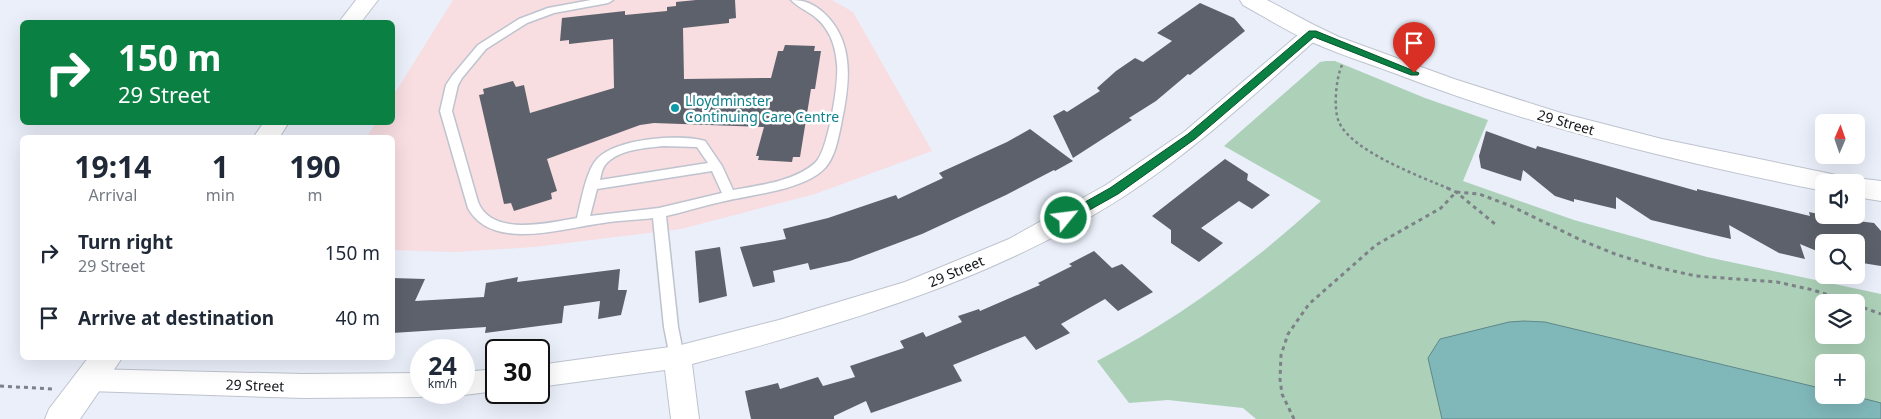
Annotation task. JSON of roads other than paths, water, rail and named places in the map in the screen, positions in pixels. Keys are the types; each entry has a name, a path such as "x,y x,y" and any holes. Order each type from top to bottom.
{"street":[{"path":"352,20 367,0"},
{"name":"29 Street","path":"1251,0 1312,33 1433,80 1567,123 1669,151 1815,180"},
{"name":"29 Street","path":"550,374 677,357 779,331 913,289 1018,245 1114,191 1192,137 1312,33"},
{"path":"1865,188 1881,191"},
{"path":"677,357 685,419"},
{"path":"61,419 92,376"},
{"name":"29 Street","path":"92,376 302,386 410,385"}],"lane":[{"path":"608,0 569,6 523,21 491,40 468,61 457,76 452,85 446,111 472,202 476,213 482,219 505,228 530,228 660,213 796,180 822,164 828,155 843,77 842,53 838,39 827,21 810,7 796,0"},
{"path":"582,222 599,163 625,149 687,141 702,144 716,166 729,195"},
{"path":"593,185 716,166"},
{"path":"660,213 671,327 677,357"}],"place":[{"name":"Lloydminster Continuing Care Centre","path":"675,108"}]}
